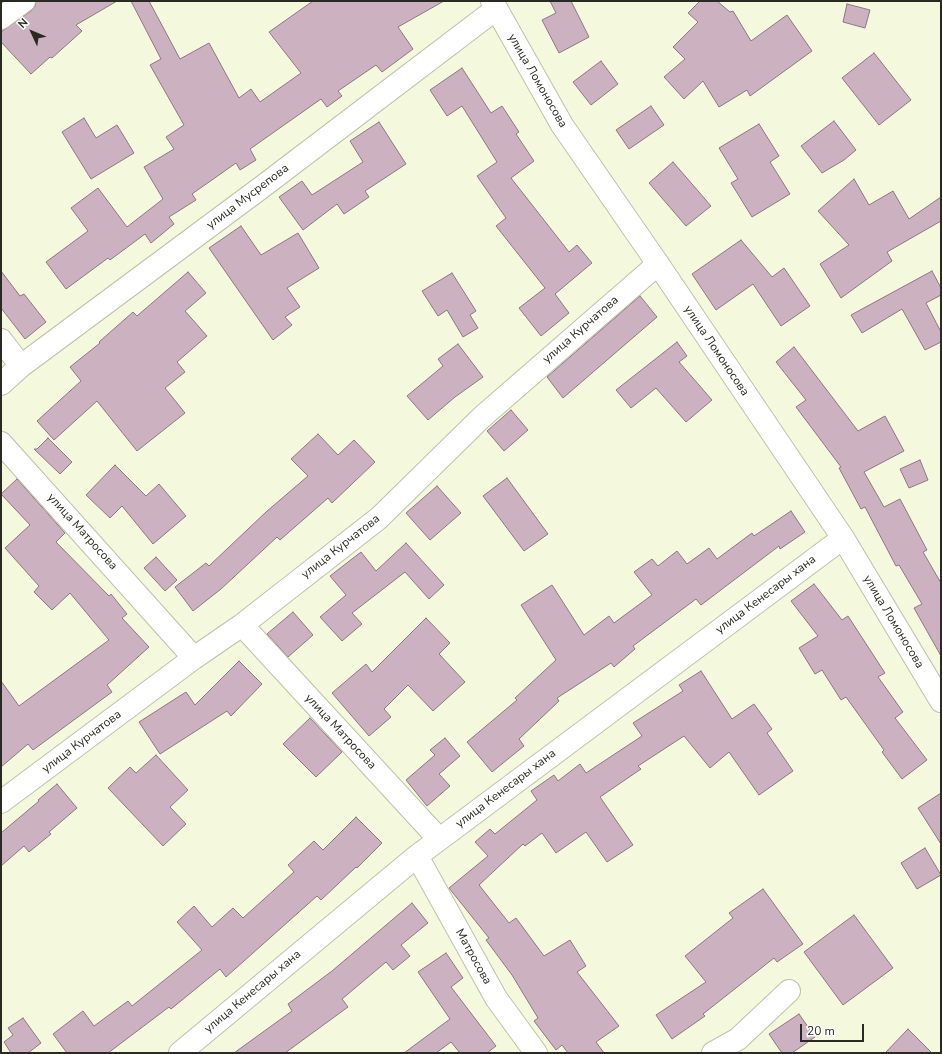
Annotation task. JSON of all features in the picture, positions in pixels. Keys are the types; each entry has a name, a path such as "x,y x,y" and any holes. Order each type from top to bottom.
{"street":[{"path":"1,18 24,1"},
{"name":"улица Ломоносова","path":"494,5 562,125 843,538 941,701"},
{"name":"улица Мусрепова","path":"1,384 21,366 256,192 494,5"},
{"name":"улица Курчатова","path":"1,802 194,658 242,625 379,518 482,417 658,264"},
{"path":"1,340 21,366"},
{"name":"улица Матросова","path":"1,443 194,658"},
{"name":"улица Кенесары хана","path":"180,1053 417,856 843,538"},
{"name":"улица Матросова","path":"242,625 439,839"},
{"name":"Матросова","path":"417,856 496,998 536,1053"},
{"path":"713,1053 738,1039 789,991"}],"building":[{"path":"36,1 117,1 76,25 82,31 52,58 50,57 31,74 1,42 1,32 31,11 35,6"},
{"path":"131,1 149,1 180,59 209,43 239,98 251,89 260,102 301,73 269,32 313,1 444,1 398,27 413,49 382,72 376,65 338,91 342,96 327,107 321,99 250,149 256,160 240,170 236,163 192,194 196,200 169,217 174,224 151,243 145,234 110,260 108,258 66,289 46,262 88,231 71,208 98,188 127,227 163,199 144,167 174,149 166,137 184,125 150,65 161,59"},
{"path":"550,1 571,1 589,37 559,53 542,20 556,13"},
{"path":"700,1 717,1 730,12 733,11 751,41 787,15 812,51 750,96 747,90 719,107 703,81 684,99 664,77 685,59 673,47 698,22 688,13"},
{"path":"847,4 870,10 865,28 843,22"},
{"path":"874,53 911,100 879,125 842,78"},
{"path":"601,61 618,84 591,105 573,82"},
{"path":"462,68 491,113 502,106 519,132 516,134 534,161 511,178 569,252 577,245 592,263 555,294 569,313 541,336 519,308 545,288 496,226 506,218 477,176 497,162 462,106 447,116 430,90"},
{"path":"651,106 664,125 629,149 616,130"},
{"path":"84,118 96,138 117,125 134,153 91,179 62,132"},
{"path":"834,121 856,150 844,160 822,173 801,146"},
{"path":"379,122 406,164 365,191 369,197 344,214 337,204 303,230 279,197 302,181 312,195 363,162 350,141"},
{"path":"759,124 779,156 770,162 790,194 752,217 731,183 738,179 719,148"},
{"path":"673,162 711,206 686,226 649,183"},
{"path":"854,179 869,205 893,191 909,219 941,197 941,221 887,252 892,261 841,298 820,264 849,245 818,211"},
{"path":"241,226 261,255 298,233 319,268 287,288 300,307 285,317 292,325 273,340 209,248"},
{"path":"741,240 772,277 784,268 810,306 781,326 753,284 716,310 692,274"},
{"path":"1,271 20,296 24,294 46,322 25,339 1,308"},
{"path":"932,271 941,288 941,295 926,303 941,332 941,342 925,350 902,309 862,333 851,315"},
{"path":"188,272 206,293 185,311 207,336 177,362 185,372 165,388 185,413 137,451 97,401 54,440 37,421 81,381 70,367 100,343 99,342 133,312 137,316"},
{"path":"452,273 476,311 470,315 478,328 463,337 447,310 438,316 422,291"},
{"path":"640,296 657,317 563,398 547,377"},
{"path":"677,342 687,356 679,362 712,400 686,422 656,388 631,408 616,390"},
{"path":"458,344 483,377 455,397 428,420 407,396 443,366 438,359"},
{"path":"794,347 858,431 885,416 904,451 864,472 884,507 900,499 927,550 923,552 941,583 941,656 914,608 922,604 899,565 896,566 865,507 861,509 839,468 841,467 796,407 806,400 776,362"},
{"path":"511,410 528,430 504,451 487,431"},
{"path":"318,434 338,455 354,440 375,462 332,503 328,498 280,540 277,537 221,589 193,611 175,587 206,563 209,566 266,512 308,476 291,459"},
{"path":"48,438 72,462 60,474 34,449 37,449"},
{"path":"920,460 928,480 909,488 900,469"},
{"path":"115,465 146,496 159,484 186,516 153,544 122,506 110,518 86,495"},
{"path":"507,478 548,534 524,551 483,496"},
{"path":"17,479 65,533 56,542 109,596 111,594 127,614 122,618 149,647 107,685 112,692 33,750 28,744 1,767 1,681 19,706 109,640 70,593 52,610 34,592 39,586 5,548 30,525 1,494"},
{"path":"437,486 461,513 430,540 406,513"},
{"path":"791,511 805,532 780,549 779,546 701,605 696,599 633,646 635,649 614,667 611,663 557,698 559,701 519,739 524,746 492,772 467,742 517,700 515,698 556,660 521,605 552,585 584,635 609,616 614,623 652,595 634,572 652,559 658,566 677,551 687,564 709,548 717,559 752,533 754,536"},
{"path":"406,543 444,585 429,599 405,572 352,613 362,624 342,641 320,617 346,595 330,576 361,552 376,571"},
{"path":"156,557 177,580 165,591 144,568"},
{"path":"814,584 842,620 848,616 885,673 878,677 903,712 895,718 927,760 902,779 882,752 884,750 846,697 841,700 822,670 815,674 799,648 818,636 791,601"},
{"path":"293,612 313,635 288,657 267,634"},
{"path":"426,618 450,643 439,654 465,682 433,711 408,685 384,709 391,717 369,736 332,693 366,664 372,672"},
{"path":"239,661 262,684 231,716 227,711 160,754 139,722 186,692 195,705"},
{"path":"701,671 732,719 754,704 772,729 767,733 793,771 759,795 729,752 710,768 684,736 638,766 641,769 600,797 633,845 607,862 586,832 556,853 542,833 525,846 523,844 479,885 509,923 516,918 544,956 570,940 586,966 577,972 619,1026 596,1042 604,1053 568,1053 562,1045 556,1050 534,1021 538,1018 512,975 486,940 489,938 449,888 488,856 475,842 490,829 495,834 537,800 531,791 554,775 558,781 580,764 586,773 642,736 633,723 683,691 679,685"},
{"path":"310,718 342,752 316,777 283,744"},
{"path":"445,738 460,756 439,774 450,786 427,806 406,780 435,755 430,750"},
{"path":"156,755 188,790 170,807 186,824 163,846 108,788 130,767 136,773"},
{"path":"57,784 77,808 49,832 51,834 29,852 24,846 1,866 1,833"},
{"path":"941,793 941,844 918,808"},
{"path":"356,817 382,843 321,900 317,896 226,977 220,969 171,1009 169,1007 108,1053 67,1053 53,1034 83,1011 94,1026 128,1001 132,1006 202,950 177,922 194,906 212,927 233,908 243,918 294,872 288,865 314,841 323,850"},
{"path":"925,848 941,875 917,889 901,863"},
{"path":"763,889 803,944 777,962 774,958 703,1014 705,1016 672,1039 656,1015 706,982 685,956 733,918 729,913"},
{"path":"412,903 428,923 401,945 410,956 393,970 386,962 342,999 348,1007 285,1053 234,1053 292,1011 288,1004 332,971"},
{"path":"854,915 893,968 843,1005 804,952"},
{"path":"446,953 463,978 451,987 496,1046 487,1053 460,1053 451,1042 436,1053 404,1053 450,1019 418,972"},
{"path":"799,1014 815,1037 792,1053 782,1053 769,1034"},
{"path":"23,1018 41,1043 28,1053 11,1053 4,1042 13,1035 8,1028"},
{"path":"908,1029 932,1053 885,1053"}]}
